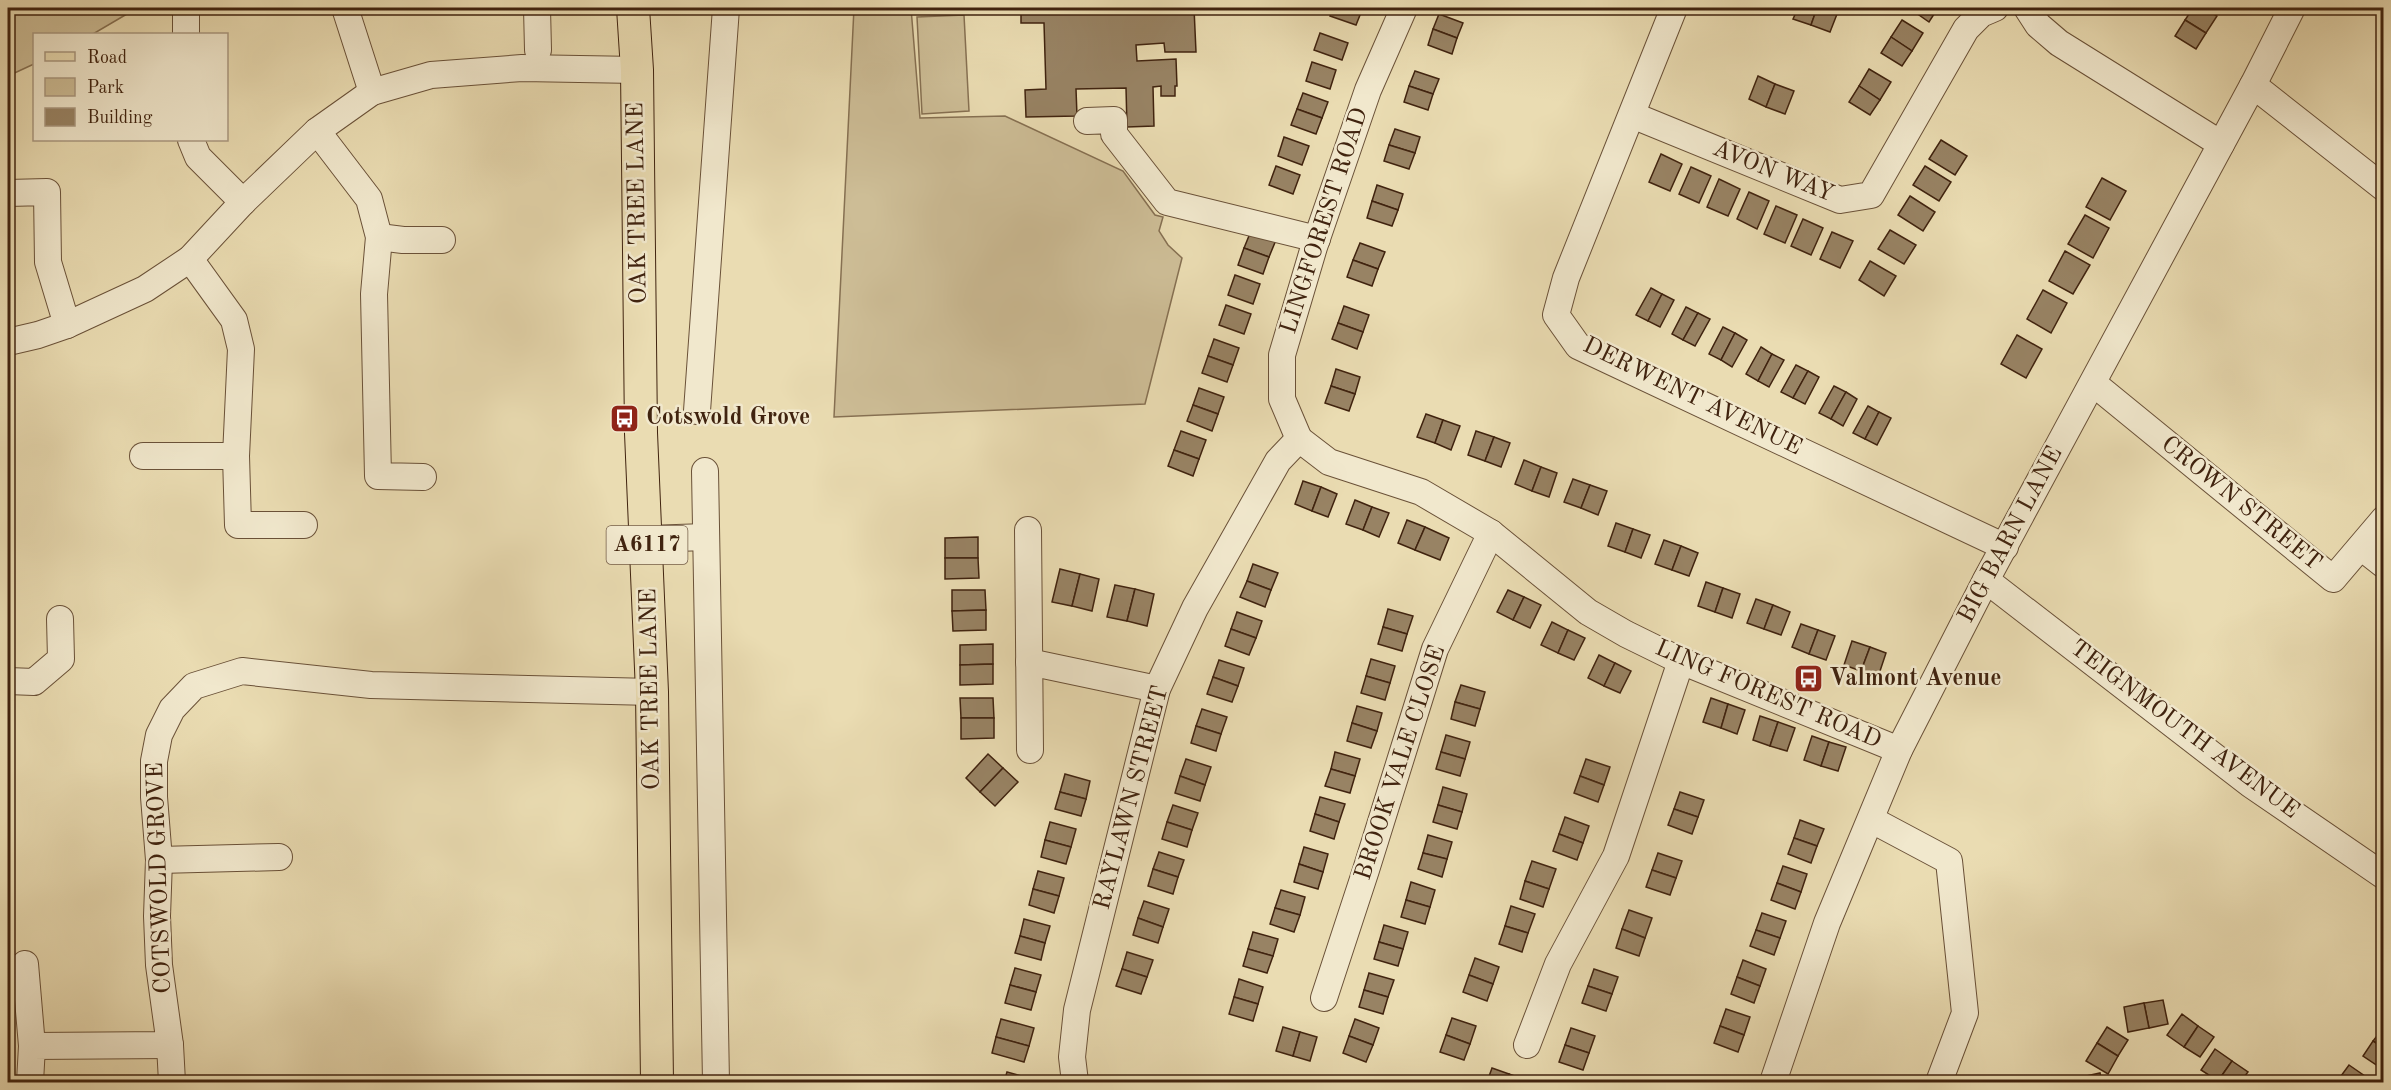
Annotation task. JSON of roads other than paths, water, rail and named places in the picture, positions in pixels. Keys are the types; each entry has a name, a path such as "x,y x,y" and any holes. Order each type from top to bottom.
{"main road":[{"name":"OAK TREE LANE","path":"633,8 637,70 641,434 652,692 657,1083"}],"street":[{"path":"186,8 186,33"},
{"path":"345,8 372,92"},
{"path":"537,8 538,50"},
{"path":"697,411 726,8"},
{"name":"LINGFOREST ROAD","path":"1299,439 1282,399 1282,355 1317,239 1368,90 1404,8"},
{"name":"DERWENT AVENUE","path":"1674,8 1566,278 1556,315 1578,346 2005,547"},
{"name":"AVON WAY","path":"1632,115 1840,200 1871,195 1966,29 1981,14 1995,8"},
{"path":"2027,8 2038,25 2059,43 2221,144"},
{"name":"BIG BARN LANE","path":"1773,1083 1827,923 1872,820 1899,750 1986,580 2253,85 2292,8"},
{"path":"8,342 67,325 145,289 190,259 243,202 317,131 372,92 439,74 522,68 637,70"},
{"path":"2253,85 2384,188"},
{"path":"1087,121 1114,120 1114,134 1167,202 1317,239"},
{"path":"317,131 369,199 379,237 374,294 378,476 423,477"},
{"path":"191,141 198,157 243,202"},
{"path":"8,193 47,192 48,262 67,325"},
{"path":"379,237 403,240 442,240"},
{"path":"190,259 234,320 241,350 236,456 238,525 304,525"},
{"name":"CROWN STREET","path":"2093,383 2334,579 2361,547 2384,565"},
{"name":"LING FOREST ROAD","path":"1299,439 1329,462 1421,492 1491,533 1588,612 1626,634 1681,661 1899,750"},
{"name":"RAYLAWN STREET","path":"1075,1083 1072,1057 1077,1010 1157,690 1195,608 1278,461 1299,439"},
{"path":"143,456 236,456"},
{"path":"705,471 716,1083"},
{"path":"2361,547 2384,519"},
{"path":"1028,530 1030,750"},
{"name":"BROOK VALE CLOSE","path":"1324,998 1435,649 1491,533"},
{"path":"647,539 706,537"},
{"name":"TEIGNMOUTH AVENUE","path":"1986,580 2250,784 2384,876"},
{"path":"8,681 34,682 61,659 60,619"},
{"path":"1527,1045 1558,964 1616,856 1681,661"},
{"path":"1029,662 1157,690"},
{"name":"COTSWOLD GROVE","path":"172,1083 170,1045 159,965 157,916 159,860 154,797 154,761 159,735 172,709 194,686 242,671 371,685 652,692"},
{"path":"1872,820 1949,861 1965,1013 1939,1083"},
{"path":"159,860 279,857"},
{"path":"25,964 32,1046 30,1083"},
{"path":"32,1046 170,1045"}],"place":[{"name":"Cotswold Grove","path":"625,418"},
{"name":"Valmont Avenue","path":"1808,679"}]}
